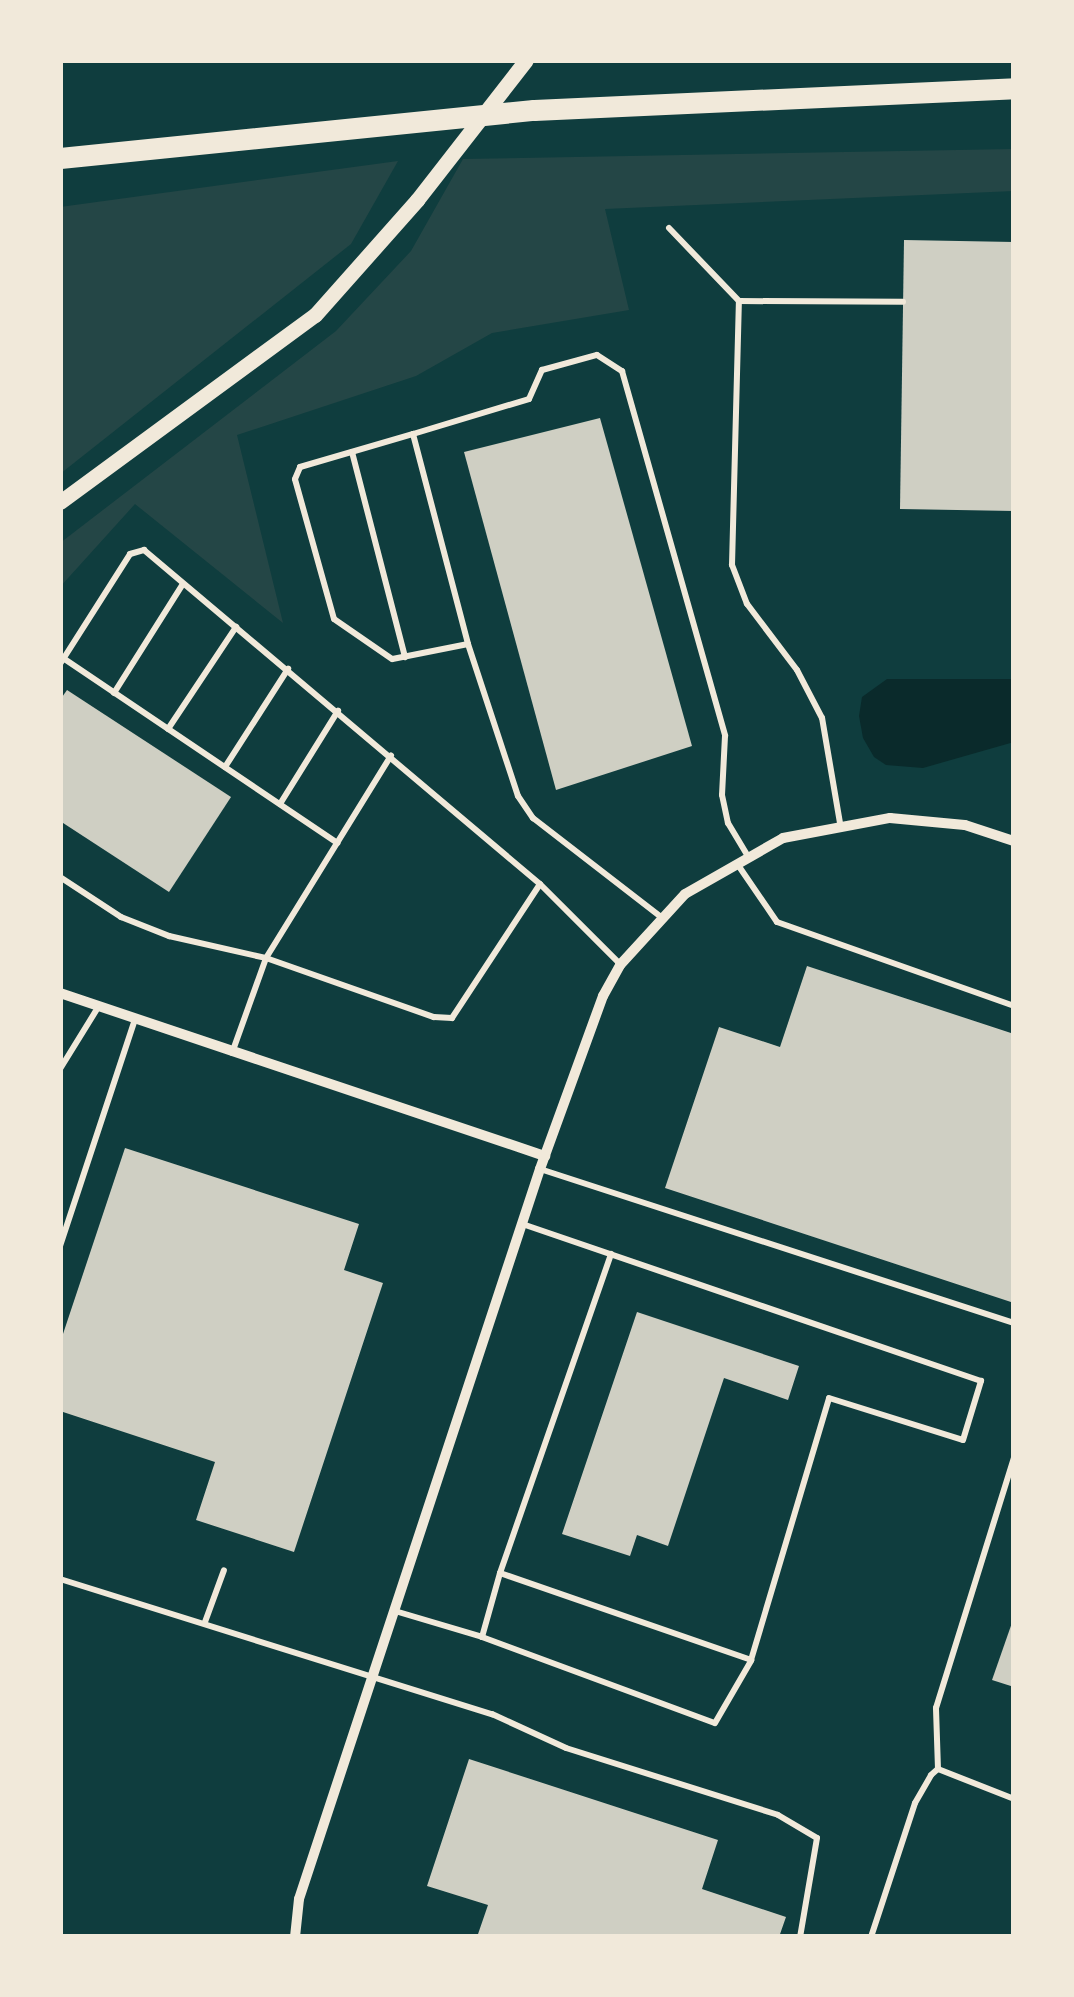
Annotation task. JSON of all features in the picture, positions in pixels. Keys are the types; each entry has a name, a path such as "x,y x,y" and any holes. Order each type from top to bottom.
{"highway":[{"path":"60,158 534,110 1014,88"}],"main road":[{"path":"60,502 315,315 417,200 526,60"}],"street":[{"path":"295,1937 299,1899 543,1162 603,996 620,964 660,916 741,858 783,838 840,824 939,821 1014,841"},
{"path":"60,993 543,1162"}],"lane":[{"path":"669,229 739,301 903,302"},
{"path":"739,301 732,565 747,604 797,670 822,718 840,824"},
{"path":"468,644 405,659 380,654 327,610 295,472 529,399 542,370 597,355 622,371 725,736 722,795 728,823 741,858 777,922 1014,1006"},
{"path":"413,434 468,644 503,759 525,807 660,916"},
{"path":"352,452 405,659"},
{"path":"337,843 62,661 136,550 144,550 391,756 540,884 620,964"},
{"path":"114,692 183,584"},
{"path":"168,729 236,627"},
{"path":"225,767 287,669"},
{"path":"280,804 338,711"},
{"path":"232,1054 266,958 391,756"},
{"path":"60,877 121,917 169,936 266,958 452,1018 540,884"},
{"path":"60,1069 97,1009"},
{"path":"60,1246 134,1022"},
{"path":"543,1162 1014,1323"},
{"path":"395,1611 482,1637 715,1723 751,1660 830,1398 963,1440 980,1381 523,1225"},
{"path":"482,1637 610,1255"},
{"path":"871,1937 915,1803 938,1769 937,1708 1014,1459"},
{"path":"205,1622 224,1570"},
{"path":"500,1573 751,1660"},
{"path":"60,1579 492,1714 566,1748 778,1815 818,1838 800,1937"},
{"path":"938,1769 1014,1799"}],"shaded area":[{"path":"1014,149 1014,191 605,209 629,310 492,333 416,376 237,435 283,623 135,504 60,587 60,543 336,331 411,251 463,159"},
{"path":"398,161 351,244 60,474 60,207"},
{"path":"887,679 1014,679 1014,742 923,768 886,765 874,757 863,738 859,716 862,697"}],"building":[{"path":"904,240 1014,242 1014,511 900,509"},
{"path":"600,418 692,746 556,790 464,452"},
{"path":"67,690 231,797 169,892 60,821 60,700"},
{"path":"807,966 1014,1034 1014,1303 665,1188 719,1027 780,1047"},
{"path":"125,1148 359,1224 344,1270 383,1283 294,1552 196,1520 215,1462 60,1411 60,1343"},
{"path":"637,1312 799,1366 788,1400 724,1378 668,1546 637,1535 630,1556 562,1534"},
{"path":"1014,1617 1014,1687 992,1680"},
{"path":"469,1759 718,1840 702,1889 786,1917 779,1937 477,1937 488,1905 427,1886"}]}
